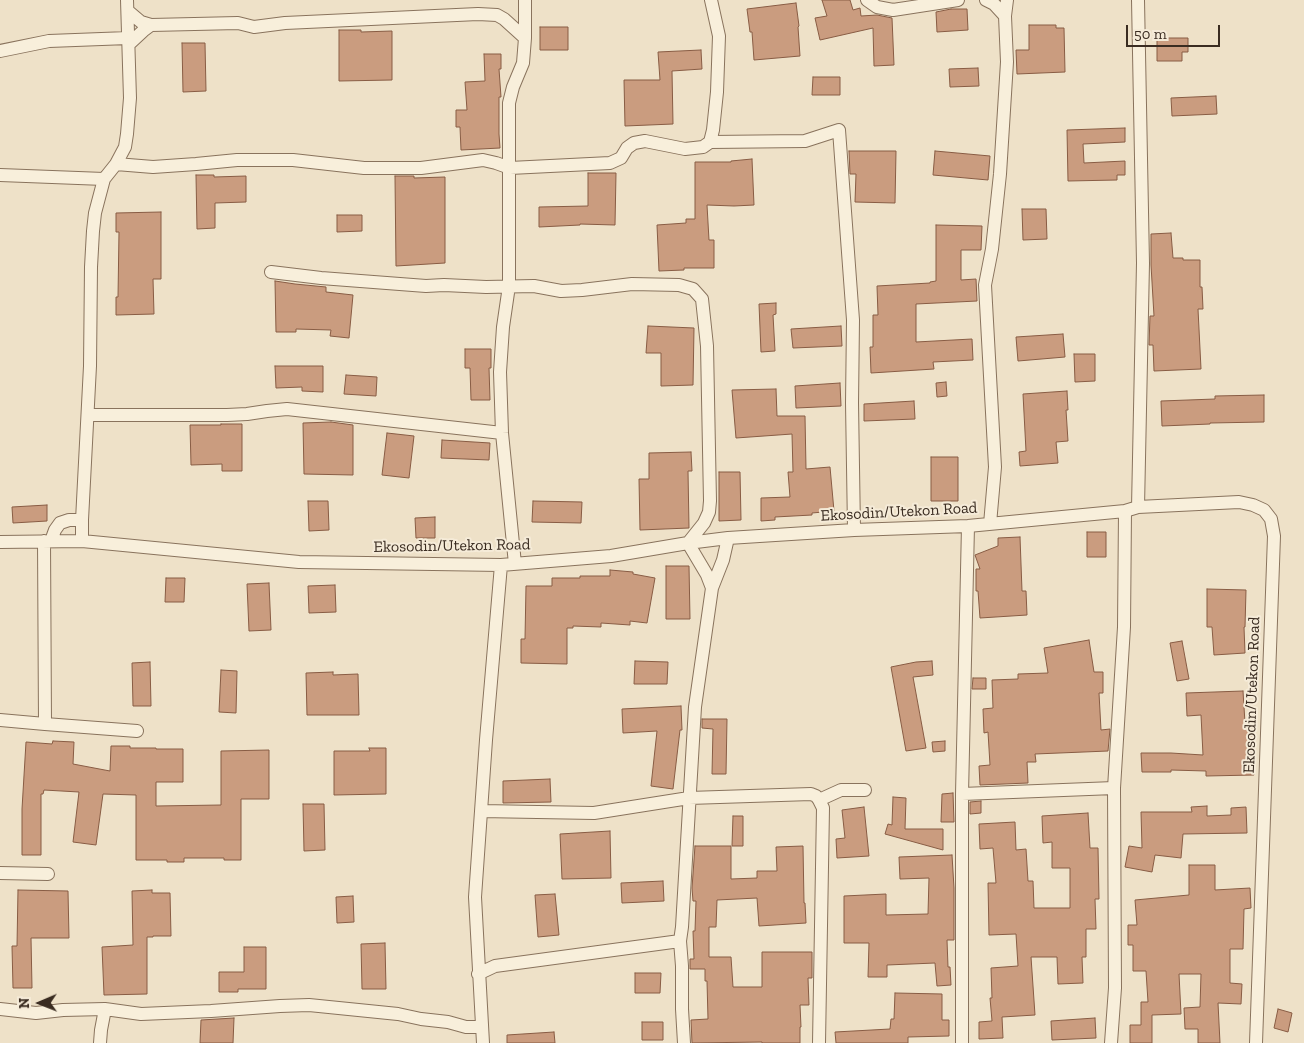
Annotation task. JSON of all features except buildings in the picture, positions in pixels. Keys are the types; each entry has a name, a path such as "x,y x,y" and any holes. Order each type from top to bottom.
{"street":[{"path":"516,564 502,433 500,372 503,327 509,286 510,103 513,87 523,63 525,0"},
{"path":"710,142 717,92 720,36 711,0"},
{"path":"866,0 877,7 893,10 958,0"},
{"path":"990,524 995,467 985,284 992,249 1000,174 1007,62 1005,16 1007,0"},
{"path":"1138,0 1142,263 1138,507"},
{"path":"992,1 1005,16"},
{"path":"128,6 141,22 151,26 238,23 254,27 284,23 478,14 497,15 525,38"},
{"path":"82,541 90,366 92,231 104,179 116,164 125,147 130,98 128,6"},
{"path":"0,51 49,41 129,41 151,26"},
{"path":"116,164 153,167 237,160 293,160 364,168 421,168 482,160 510,168 610,163 621,158 627,148 634,143 645,141 684,149 703,147 710,142 805,141 839,130 853,320 854,530"},
{"path":"0,175 104,179"},
{"path":"271,272 426,286 534,286 561,291 632,284 679,285 693,289 702,299 707,346 710,501 709,512 704,523 688,543 707,574 712,588"},
{"path":"88,415 227,416 287,409 502,433"},
{"name":"Ekosodin/Utekon Road","path":"0,542 82,541 299,562 501,565 611,556 728,538 854,530 968,526 1125,511 1138,507 1239,502 1253,505 1264,510 1271,519 1274,536 1256,1043"},
{"path":"1111,1043 1115,988 1114,788 1124,627 1125,511"},
{"path":"45,724 48,541 60,523 69,520 82,520"},
{"path":"962,1043 962,794 968,526"},
{"path":"684,1043 680,942 695,707 712,588 723,560 728,538"},
{"path":"483,1043 475,897 501,565"},
{"path":"0,720 137,731"},
{"path":"962,794 1114,788"},
{"path":"819,800 841,790 865,790"},
{"path":"481,811 594,813 689,798 811,794 816,796 823,808 819,1043"},
{"path":"0,872 48,874"},
{"path":"478,974 495,966 680,942"},
{"path":"0,1009 36,1013 105,1009 141,1014 309,1005 398,1014 448,1022 466,1027 482,1027"},
{"path":"100,1043 105,1009"}]}
